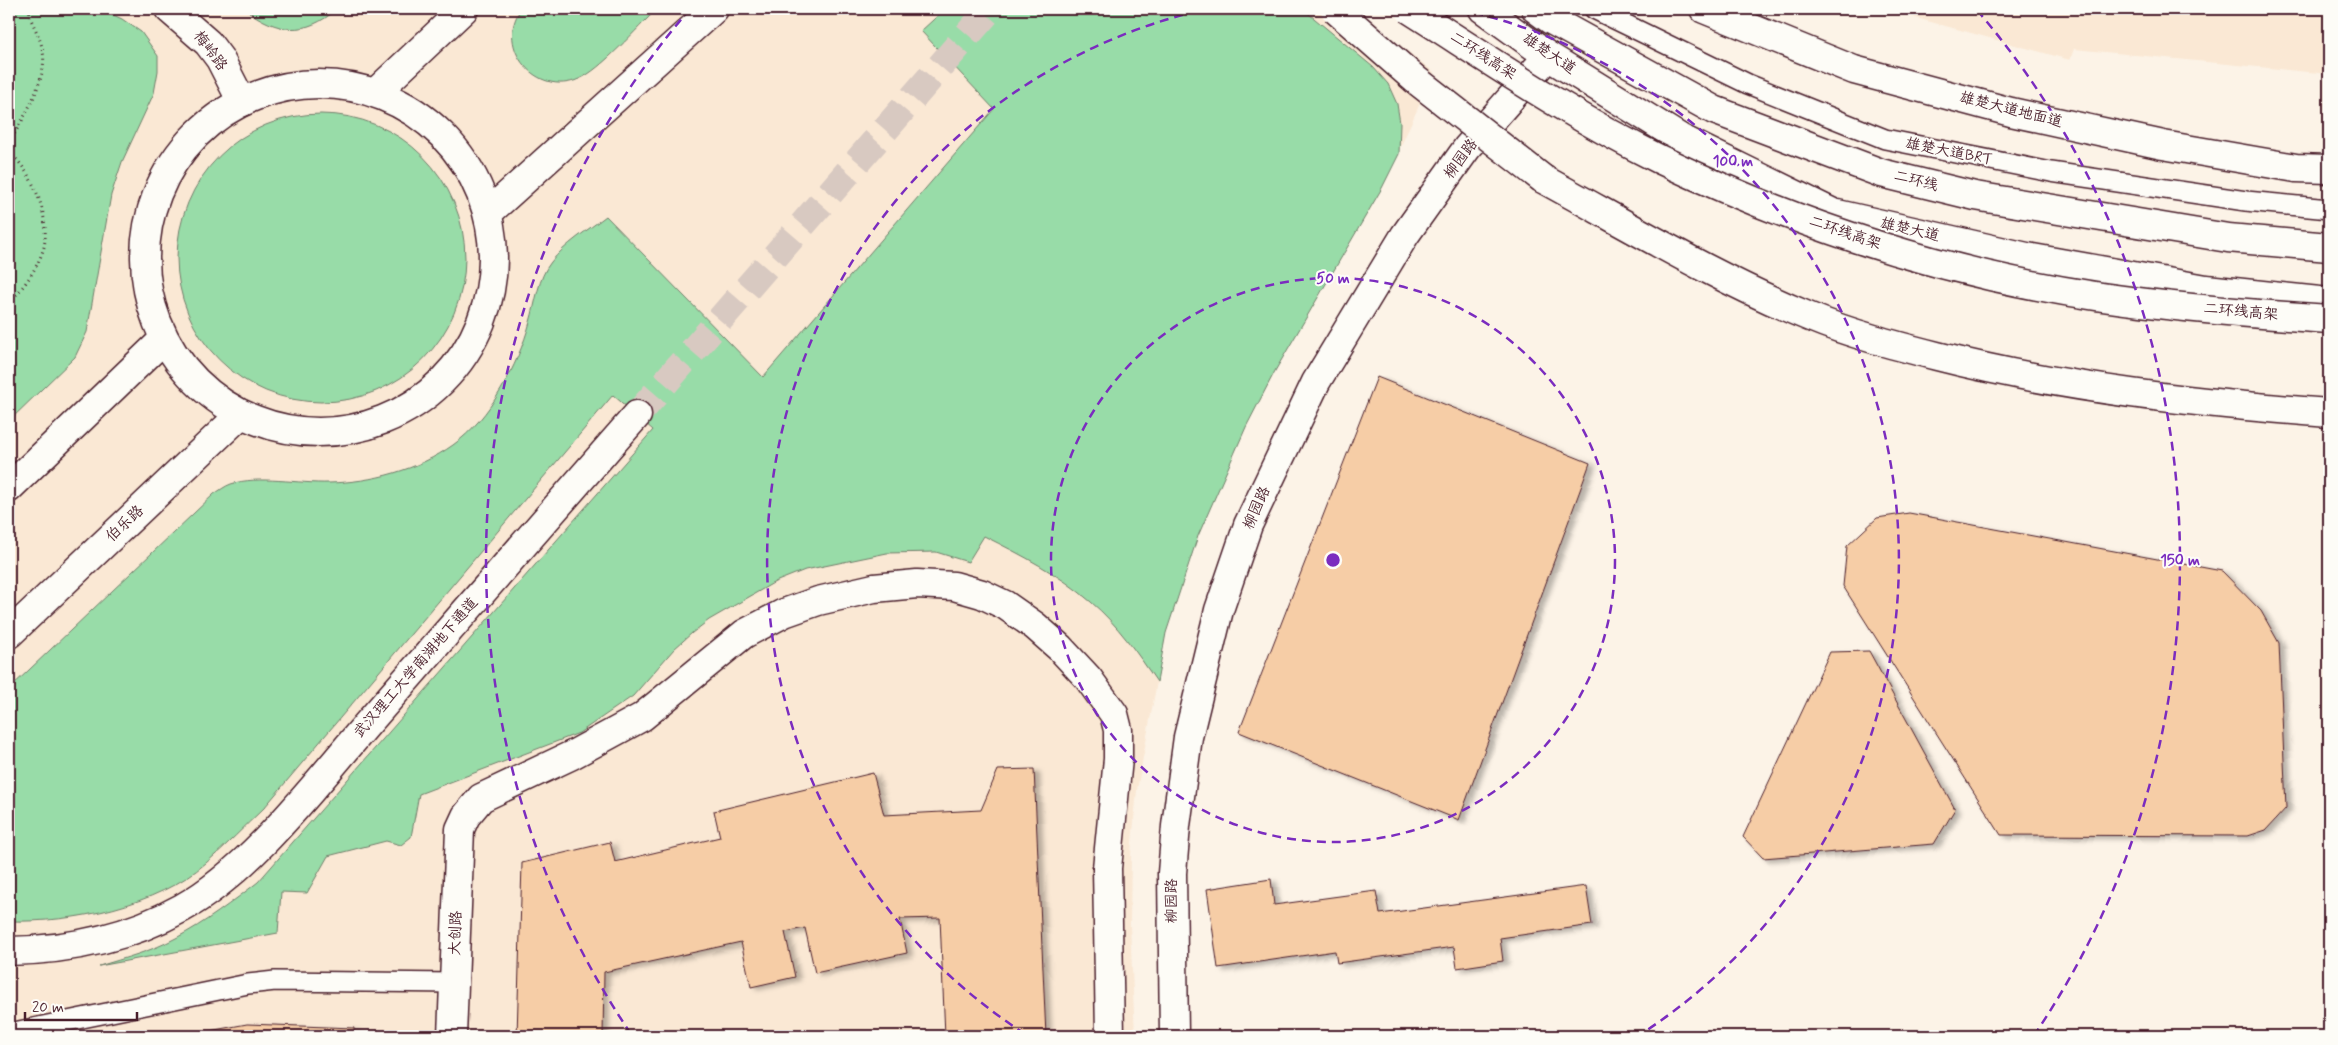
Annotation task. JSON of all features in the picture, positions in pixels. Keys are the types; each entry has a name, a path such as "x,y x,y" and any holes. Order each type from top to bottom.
{"main road":[{"name":"梅岭路","path":"169,9 208,44 220,59 242,102"},
{"path":"375,93 464,9"},
{"path":"488,213 714,9"},
{"path":"1335,9 1416,80 1543,179 1736,285 1811,318 1887,344 1988,369 2090,388 2176,399 2329,413"},
{"name":"二环线高架","path":"1408,9 1569,111 1659,158 1762,205 1873,244 1974,272 2100,296 2221,312 2329,319"},
{"name":"雄楚大道","path":"1483,9 1548,56 1680,138 1833,213 2027,257 2206,289 2329,302"},
{"name":"二环线","path":"1536,9 1551,20 1714,110 1880,173 1975,196 2115,220 2228,238 2329,247"},
{"name":"雄楚大道地面道","path":"1704,9 1854,70 2011,112 2163,145 2296,168 2329,170"},
{"name":"柳园路","path":"1174,1036 1172,872 1188,737 1219,610 1248,525 1316,382 1405,235 1467,148 1548,56"},
{"path":"308,84 342,85 375,93 414,112 447,139 473,173 488,213 494,253 490,293 478,330 457,365 430,393 396,414 358,428 318,432 279,428 241,414 210,395 184,370 164,340 148,295 144,263 147,224 160,186 180,151 208,123 242,102 274,90 308,84"},
{"path":"9,488 164,340"},
{"name":"伯乐路","path":"9,634 241,414"},
{"name":"武汉理工大学南湖地下通道","path":"9,951 56,949 136,930 183,908 216,884 267,838 636,415"},
{"name":"大创路","path":"452,1036 460,829 472,807 481,798 572,755 642,717 744,634 784,613 818,601 874,588 927,584 954,586 982,594 1005,605 1035,626 1060,648 1088,678 1114,714 1118,730 1119,752 1107,868 1110,1036"}],"lane":[{"name":"雄楚大道BRT","path":"1594,9 1748,84 1885,139 2051,172 2246,201 2329,210"},
{"path":"9,1033 266,982 454,983"}],"path":[{"path":"9,142 20,126 39,85 44,53 29,15 30,9"},
{"path":"9,152 31,180 46,228 43,248 31,274 9,302"}],"shaded area":[{"path":"9,9 1354,9 1434,72 1382,188 1275,371 1246,427 1198,536 1166,633 1137,790 1131,854 1130,924 1135,1036 9,1036"},
{"path":"1893,9 2329,9 2329,74 2074,49 2070,60 1916,18"}],"green space":[{"path":"9,9 101,9 122,19 141,32 158,56 158,71 154,93 122,162 111,195 87,332 75,357 9,421"},
{"path":"245,9 337,9 314,24 302,28 291,28 268,23"},
{"path":"521,9 657,9 598,67 579,79 563,83 548,81 535,75 524,65 516,53 513,39 514,24"},
{"path":"945,9 1303,9 1373,67 1388,84 1397,104 1400,123 1399,154 1382,188 1275,371 1246,427 1198,536 1166,633 1157,682 1118,630 1091,602 1053,574 984,536 968,562 936,552 887,553 805,570 775,582 709,620 674,649 633,696 579,733 419,794 411,837 401,845 386,841 328,856 307,893 281,892 278,933 99,966 167,943 208,919 258,882 653,430 613,395 264,808 206,863 186,878 163,890 139,901 113,909 59,919 9,921 9,689 214,494 227,486 253,480 329,483 362,480 410,468 453,445 479,421 501,390 525,339 540,283 551,262 577,237 606,216 763,377 994,109 921,31"},
{"path":"321,114 349,117 376,125 389,131 423,156 448,190 454,203 462,230 465,258 462,286 454,313 448,326 423,360 389,385 376,391 349,399 321,402 293,399 266,391 253,385 219,360 194,326 188,313 180,286 177,258 180,230 188,203 194,190 219,156 253,131 266,125 293,117"}],"building":[{"path":"1377,377 1590,463 1459,820 1239,732"},
{"path":"1909,513 2222,571 2261,611 2279,643 2286,808 2266,830 2248,836 2001,835 1843,586 1847,546 1877,518"},
{"path":"1869,651 1955,809 1934,844 1763,858 1743,837 1830,652"},
{"path":"1034,769 1046,1036 945,1036 940,918 900,919 907,953 815,973 805,928 785,932 795,977 751,987 741,942 604,972 603,1036 517,1036 522,863 610,842 615,862 720,837 714,811 873,773 884,815 981,810 998,770"},
{"path":"1271,879 1274,905 1376,891 1380,914 1586,886 1592,925 1500,938 1503,961 1457,968 1454,947 1337,963 1335,951 1218,968 1207,889"},
{"path":"247,1024 354,1028 354,1036 182,1036"}],"tunnel":[{"path":"637,415 990,9"}]}
